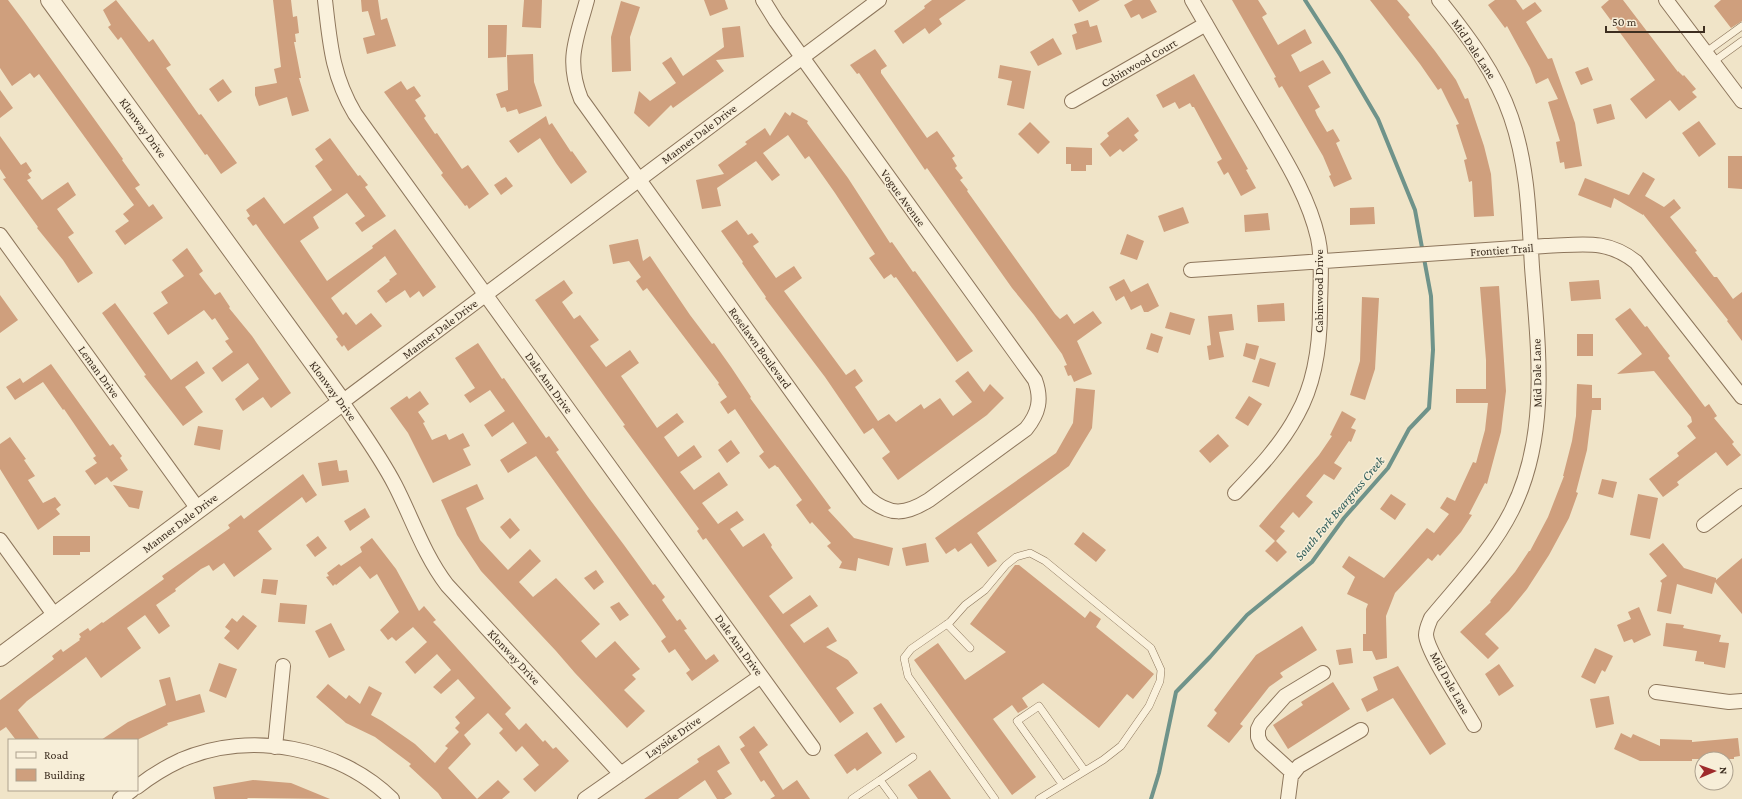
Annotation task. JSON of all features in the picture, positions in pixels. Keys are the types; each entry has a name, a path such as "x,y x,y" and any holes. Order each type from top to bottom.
{"street":[{"name":"Klonway Drive","path":"50,0 342,402 370,443 395,484 430,560 447,585 621,774"},
{"name":"Dale Ann Drive","path":"325,0 334,66 346,98 355,114 813,748"},
{"name":"Roselawn Boulevard","path":"587,0 574,45 573,69 576,88 581,99 591,115 868,498 877,506 889,510 907,511 916,508 929,500 1026,429 1033,421 1038,411 1040,397"},
{"name":"Vogue Avenue","path":"763,0 776,21 1035,380 1040,397"},
{"name":"Manner Dale Drive","path":"0,657 879,0"},
{"name":"Cabinwood Drive","path":"1192,0 1301,190 1317,236 1320,262 1319,347 1316,364 1307,393 1298,415 1283,439 1235,493"},
{"name":"Mid Dale Lane","path":"1439,0 1485,63 1512,118 1525,173 1531,223 1539,375 1539,402 1535,438 1525,475 1513,509 1493,543 1431,618 1426,635 1436,659 1474,725"},
{"path":"1666,0 1742,101"},
{"name":"Cabinwood Court","path":"1072,101 1206,24"},
{"name":"Leman Drive","path":"0,235 198,509"},
{"name":"Frontier Trail","path":"1192,270 1532,248 1595,245 1610,247 1624,253 1636,262 1644,271 1742,397"},
{"path":"1704,525 1742,496"},
{"path":"0,540 55,616"},
{"path":"275,747 283,666"},
{"path":"1293,772 1261,744 1258,737 1258,728 1260,723 1285,696 1323,674"},
{"name":"Layside Drive","path":"585,799 761,676"},
{"path":"1656,692 1729,702 1742,701"},
{"path":"1288,799 1289,781 1293,772 1299,766 1361,730"},
{"path":"138,786 176,763 211,750 230,746 254,745 308,752 343,765 371,781 392,799"},
{"path":"120,799 131,791"}],"lane":[{"path":"1709,57 1742,26"},
{"path":"1709,57 1742,40"},
{"path":"995,799 908,676 904,658 911,649 947,624 965,605 985,590 1006,564 1016,557 1030,553 1045,561 1151,648 1161,670 1160,681 1149,706 1121,746 1039,799"},
{"path":"947,624 970,648"},
{"path":"1062,784 1017,721 1039,706 1085,770"},
{"path":"852,799 913,757"},
{"path":"880,780 894,799"}],"building":[{"path":"0,0 8,0 23,20 123,159 122,160 140,185 135,188 149,207 153,204 163,218 125,245 115,231 129,221 123,214 134,205 39,74 34,78 30,73 12,86 0,68"},
{"path":"116,0 149,42 153,39 171,65 166,68 199,115 201,114 237,163 221,174 207,154 205,155 121,37 118,40 108,27 111,25 103,10"},
{"path":"273,0 291,0 293,17 297,16 299,33 295,34 296,42 294,42 301,78 299,78 309,111 292,116 287,97 259,106 255,95 255,87 277,83 274,69 281,67"},
{"path":"361,0 378,0 381,20 387,18 396,46 367,54 363,38 375,35 368,11 362,12"},
{"path":"524,0 542,0 541,28 522,27"},
{"path":"704,0 725,0 728,9 710,16"},
{"path":"932,0 966,0 939,19 942,24 929,34 925,28 903,44 894,31 925,8 924,6"},
{"path":"1072,0 1100,0 1079,12"},
{"path":"1133,0 1150,0 1157,12 1142,19 1139,14 1131,18 1124,5"},
{"path":"1232,0 1258,0 1267,14 1262,17 1278,45 1305,29 1312,43 1291,55 1300,72 1323,60 1331,73 1308,86 1320,107 1315,110 1317,115 1327,132 1333,129 1340,141 1336,143 1352,179 1334,187 1323,156 1282,86 1279,88 1274,78 1276,77"},
{"path":"1370,0 1397,0 1410,15 1408,17 1456,80 1465,99 1468,98 1484,146 1491,174 1494,216 1474,217 1472,181 1469,182 1464,160 1467,159 1456,125 1459,124 1441,88 1438,90 1420,64"},
{"path":"1495,0 1516,0 1523,10 1535,2 1542,11 1526,22 1548,59 1552,58 1575,123 1582,166 1565,169 1564,162 1560,163 1556,142 1560,141 1548,102 1558,99 1548,78 1536,84 1530,68 1507,26 1505,28 1488,5"},
{"path":"1609,0 1623,0 1678,72 1683,76 1684,75 1696,89 1692,92 1697,97 1679,111 1670,100 1646,119 1630,99 1655,80 1601,7"},
{"path":"1721,0 1742,0 1742,21 1731,28 1714,6"},
{"path":"621,1 640,7 630,37 631,71 612,72 611,37"},
{"path":"1088,20 1090,27 1097,25 1102,42 1076,50 1072,35 1077,33 1074,24"},
{"path":"488,25 507,25 506,57 488,58"},
{"path":"740,26 744,57 716,60 724,71 673,108 671,105 649,127 634,113 639,91 650,101 676,83 662,63 671,57 683,76 724,47 722,28"},
{"path":"1053,38 1062,54 1038,66 1030,52"},
{"path":"875,49 887,66 881,70 881,73 927,138 937,131 955,156 952,158 957,166 955,168 963,178 960,180 968,190 967,191 1055,314 1060,319 1067,314 1074,324 1093,311 1102,323 1077,341 1092,374 1074,382 1071,375 1068,376 1064,366 1067,365 1062,354 1034,315 1012,288 927,168 925,170 859,73 857,74 850,65"},
{"path":"533,54 534,82 542,106 519,114 517,109 507,112 505,107 501,108 496,94 508,90 507,55"},
{"path":"1000,65 1031,71 1024,109 1007,105 1012,81 998,78"},
{"path":"1588,67 1593,80 1581,85 1575,72"},
{"path":"1194,74 1248,169 1246,170 1256,188 1241,196 1228,172 1224,175 1217,162 1222,159 1194,107 1192,107 1190,103 1179,109 1175,102 1163,108 1156,95"},
{"path":"223,79 232,92 218,102 209,89"},
{"path":"401,81 407,90 414,86 421,96 415,100 426,116 424,118 435,134 437,133 462,169 468,165 489,194 469,209 441,175 443,173 384,92"},
{"path":"0,90 13,108 0,118"},
{"path":"1611,104 1615,119 1597,124 1593,109"},
{"path":"785,112 790,116 792,112 808,121 807,123 848,178 890,243 892,242 913,272 915,271 973,351 957,362 896,277 894,278 891,274 884,279 869,258 875,254 835,193 809,156 805,159 788,135 763,153 780,175 772,181 756,161 717,188 721,206 702,209 696,180 724,174 718,165 747,144 745,142 765,128 770,136"},
{"path":"546,116 549,125 552,123 571,152 572,151 587,172 571,184 540,138 518,153 509,141"},
{"path":"1128,117 1139,131 1134,135 1138,140 1123,152 1120,149 1110,157 1100,144 1109,136 1107,133"},
{"path":"1699,121 1716,144 1699,157 1682,133"},
{"path":"1030,122 1050,142 1038,154 1018,134"},
{"path":"0,136 21,165 26,162 32,171 28,174 31,178 27,180 42,200 68,182 76,195 57,209 74,233 68,237 93,273 78,283 63,260 37,228 38,227 3,179 6,178 0,169"},
{"path":"330,138 358,176 360,175 368,185 365,187 386,216 362,232 355,223 365,216 347,193 313,217 319,228 300,241 327,281 373,248 372,246 395,229 436,287 423,297 419,291 410,298 405,290 386,303 377,291 397,274 385,256 331,298 343,315 346,312 356,325 371,313 382,326 348,351 344,345 342,347 336,339 338,337 256,224 253,226 247,218 250,216 246,210 264,197 284,224 332,190 315,166 323,160 315,149"},
{"path":"1066,147 1092,148 1092,165 1086,165 1086,171 1071,171 1071,164 1066,164"},
{"path":"1728,156 1742,156 1742,189 1728,188"},
{"path":"1643,172 1655,179 1645,196 1664,207 1674,199 1681,208 1670,217 1697,251 1695,252 1714,277 1717,277 1733,299 1742,292 1742,341 1727,321 1728,320 1643,214 1614,198 1611,208 1578,195 1585,178 1629,195"},
{"path":"506,177 513,186 501,195 494,185"},
{"path":"1183,207 1189,223 1164,232 1158,216"},
{"path":"1374,207 1375,224 1350,225 1350,208"},
{"path":"1268,213 1270,230 1245,232 1244,215"},
{"path":"737,220 748,235 752,233 759,242 753,246 776,278 794,266 802,278 784,291 846,375 855,369 863,381 855,387 878,421 889,414 896,422 921,404 924,409 940,398 953,416 972,402 955,381 968,371 984,392 990,384 1004,398 987,415 898,480 882,458 890,452 873,428 864,434 825,377 765,298 766,297 721,231"},
{"path":"1127,234 1144,241 1137,260 1120,254"},
{"path":"638,239 643,261 650,256 690,315 712,344 714,343 751,397 750,398 831,508 828,510 854,538 893,548 889,566 858,558 856,571 839,568 842,562 827,546 831,543 812,522 810,524 796,505 802,500 778,467 775,465 769,469 759,456 764,452 735,409 728,414 720,402 727,397 718,384 719,383 647,288 643,291 636,281 641,277 629,261 613,264 609,245"},
{"path":"187,248 203,271 199,274 215,295 220,292 230,307 229,308 252,336 291,393 271,408 263,397 243,411 235,399 259,379 248,363 222,382 212,368 233,352 225,341 229,339 215,318 212,320 204,310 168,335 153,313 168,303 161,292 184,276 172,260"},
{"path":"1124,279 1131,292 1148,283 1159,306 1148,312 1144,312 1141,305 1131,310 1124,296 1116,301 1109,287"},
{"path":"564,280 573,293 562,302 574,319 580,315 599,340 590,346 606,367 630,350 639,363 621,376 657,428 677,413 684,422 664,437 678,457 694,445 702,457 680,472 694,490 719,472 728,485 702,503 718,524 737,511 744,520 730,529 743,547 764,533 772,545 771,547 793,578 769,596 783,614 810,595 818,606 790,625 804,643 828,627 837,641 826,647 848,660 858,673 836,688 854,713 840,723 706,538 703,540 697,531 699,529 623,426 625,425 535,300"},
{"path":"1599,280 1601,299 1571,301 1569,282"},
{"path":"1499,286 1506,391 1501,432 1487,484 1485,483 1469,514 1472,515 1461,532 1440,556 1438,554 1432,561 1428,558 1395,593 1386,616 1387,658 1376,660 1372,651 1363,651 1363,634 1366,634 1366,609 1368,604 1347,594 1355,577 1342,567 1349,556 1384,578 1427,528 1434,533 1449,514 1440,508 1447,497 1455,501 1473,462 1476,463 1485,430 1488,403 1456,403 1456,389 1486,389 1486,360 1480,287"},
{"path":"0,295 18,320 0,333"},
{"path":"1362,297 1379,298 1375,369 1365,400 1350,395 1360,361"},
{"path":"115,303 171,380 197,361 205,373 185,387 203,412 183,426 144,376 146,375 102,313"},
{"path":"1284,303 1285,321 1258,322 1257,305"},
{"path":"1630,308 1645,327 1647,326 1670,356 1668,358 1705,407 1709,404 1717,416 1714,418 1734,442 1732,444 1741,455 1727,466 1716,452 1677,482 1679,485 1663,497 1649,479 1679,456 1677,453 1696,438 1687,426 1692,422 1691,417 1654,371 1617,374 1642,354 1615,319"},
{"path":"1170,312 1195,319 1190,335 1165,328"},
{"path":"1232,314 1234,330 1219,332 1224,357 1209,360 1207,346 1211,345 1208,316"},
{"path":"1151,333 1163,337 1158,353 1146,349"},
{"path":"1577,334 1593,334 1593,356 1577,356"},
{"path":"478,343 502,379 504,378 546,438 549,436 559,450 556,452 588,497 653,585 655,584 665,597 662,600 677,621 680,619 687,629 684,630 706,660 714,654 719,661 692,681 686,673 690,670 675,649 669,653 661,641 666,637 660,628 536,456 508,473 500,460 527,443 513,422 492,437 484,425 505,411 490,390 470,403 464,395 475,388 455,358"},
{"path":"1246,343 1259,346 1255,360 1243,356"},
{"path":"1260,358 1276,363 1269,387 1252,382"},
{"path":"51,364 110,446 113,444 122,456 120,458 128,470 111,482 107,477 95,485 85,471 97,463 93,458 96,456 64,409 63,410 43,382 15,400 6,387 20,378 23,383"},
{"path":"1577,384 1592,385 1592,398 1601,398 1601,410 1592,410 1587,450 1576,492 1578,493 1569,518 1549,555 1527,589 1509,611 1485,634 1499,648 1488,659 1460,632 1491,602 1490,601 1515,572 1530,551 1548,517 1564,476 1572,441 1576,416"},
{"path":"1076,388 1095,390 1092,428 1069,466 977,533 997,561 988,567 971,543 958,552 955,548 946,554 935,538 1056,453 1073,423"},
{"path":"420,391 429,404 418,412 425,422 423,423 432,440 446,434 449,440 463,433 470,446 463,449 471,465 433,483 408,433 390,408 407,396 409,399"},
{"path":"1249,396 1262,404 1248,426 1235,418"},
{"path":"1342,411 1356,419 1351,428 1356,430 1351,442 1349,441 1334,463 1342,468 1334,480 1324,474 1306,496 1313,502 1299,518 1293,512 1280,527 1285,531 1276,541 1287,552 1277,562 1265,551 1275,541 1259,526 1319,455 1332,436 1330,435"},
{"path":"198,426 223,430 220,450 194,445"},
{"path":"1218,434 1229,446 1210,463 1199,451"},
{"path":"10,437 26,459 24,460 35,476 28,480 43,503 55,497 61,505 56,509 60,514 38,530 0,469 0,444"},
{"path":"731,440 740,453 727,463 718,450"},
{"path":"337,460 339,471 347,470 349,482 322,486 318,463"},
{"path":"303,474 317,495 306,503 302,497 258,531 272,549 234,577 224,563 213,571 209,565 201,569 175,589 176,591 156,605 170,626 159,634 145,615 127,628 141,648 101,678 86,657 27,701 18,710 39,739 15,739 6,727 0,731 0,700 54,659 52,656 61,649 63,652 80,640 79,639 81,637 79,634 88,628 90,631 102,622 103,623 164,579 162,576 230,528 228,525 241,515 244,519"},
{"path":"1602,479 1617,482 1613,498 1598,494"},
{"path":"477,484 484,499 466,508 480,540 508,570 530,549 541,561 519,582 533,597 556,578 600,624 581,641 596,658 615,641 640,669 632,675 636,679 624,690 645,711 627,728 481,571 457,535 441,500"},
{"path":"113,485 143,491 139,509 129,507"},
{"path":"1391,494 1406,504 1395,520 1380,509"},
{"path":"1638,494 1658,498 1650,539 1630,535"},
{"path":"365,508 370,517 350,531 344,521"},
{"path":"510,518 520,530 510,539 500,527"},
{"path":"1083,532 1106,550 1096,562 1074,544"},
{"path":"53,536 90,536 90,552 80,552 80,555 53,555"},
{"path":"318,536 327,548 315,557 306,545"},
{"path":"372,538 396,569 419,611 424,606 436,620 433,622 511,708 505,714 519,730 526,723 543,742 545,740 553,749 556,747 569,761 535,792 523,779 539,765 522,746 516,752 499,733 503,729 488,713 464,735 471,744 448,768 477,799 442,799 438,793 409,766 411,764 375,737 346,723 316,697 328,684 346,699 349,695 360,704 369,686 382,693 371,715 415,744 435,763 448,748 445,746 459,732 455,728 460,723 455,717 475,698 458,679 441,694 433,687 451,670 437,654 415,674 405,662 427,642 413,627 396,641 392,637 388,640 380,630 399,612 377,574 370,579 360,566 333,586 326,577 329,576 327,573 339,564 341,566 362,552 360,547"},
{"path":"926,543 929,562 906,566 902,548"},
{"path":"1663,543 1684,568 1716,578 1716,580 1742,558 1742,614 1715,582 1712,594 1677,584 1671,614 1657,611 1662,583 1660,581 1667,576 1649,554"},
{"path":"1015,565 1019,565 1085,618 1090,611 1101,619 1096,627 1154,674 1133,699 1127,694 1099,728 1043,683 1022,698 1028,707 1018,713 1012,705 993,719 1036,777 1012,795 914,660 938,643 965,680 1006,652 970,624"},
{"path":"596,570 604,582 594,590 584,578"},
{"path":"263,579 278,580 276,595 261,593"},
{"path":"619,602 629,615 620,621 610,607"},
{"path":"280,603 307,605 305,624 278,622"},
{"path":"1639,607 1651,635 1634,643 1632,639 1624,642 1617,625 1631,619 1628,612"},
{"path":"243,615 257,626 238,650 224,638 230,631 225,627 232,618 237,622"},
{"path":"331,623 345,650 329,658 315,631"},
{"path":"1666,623 1684,625 1683,628 1721,635 1719,642 1729,643 1725,668 1695,661 1697,651 1663,646"},
{"path":"1302,626 1317,650 1280,673 1283,677 1269,687 1240,724 1243,726 1229,743 1207,726 1217,713 1214,710 1256,655"},
{"path":"1351,648 1353,663 1339,665 1336,650"},
{"path":"1595,648 1613,656 1605,672 1602,670 1595,684 1581,677"},
{"path":"219,663 237,669 226,698 209,691"},
{"path":"1499,664 1514,686 1499,696 1485,674"},
{"path":"1398,666 1446,744 1430,755 1393,698 1367,712 1361,699 1378,690 1373,677"},
{"path":"170,677 176,701 200,694 205,712 167,723 168,725 138,740 102,739 128,722 166,705 159,680"},
{"path":"1333,682 1350,709 1288,749 1273,725 1303,705 1301,702"},
{"path":"1609,696 1614,724 1596,728 1590,699"},
{"path":"881,703 905,737 896,743 873,708"},
{"path":"754,726 768,745 759,752 783,790 797,780 810,799 770,799 775,796 764,780 761,782 740,749 745,746 739,737"},
{"path":"867,732 882,753 857,771 855,768 847,774 834,755"},
{"path":"1621,733 1631,738 1633,734 1660,746 1660,739 1692,740 1692,742 1738,738 1740,756 1734,757 1734,751 1694,751 1694,759 1692,759 1692,761 1640,761 1614,749"},
{"path":"719,745 730,763 717,771 732,794 724,799 717,799 705,780 678,799 644,799 699,762 697,759"},
{"path":"930,770 951,799 918,799 908,785"},
{"path":"253,780 291,783 330,799 215,799 213,787"},
{"path":"498,780 510,792 502,799 477,799"}],"waterway":[{"name":"South Fork Beargrass Creek","path":"1151,799 1159,773 1176,692 1210,657 1247,615 1312,562 1344,518 1388,468 1409,429 1429,408 1433,350 1431,296 1415,210 1378,119 1341,56 1305,0"}]}
